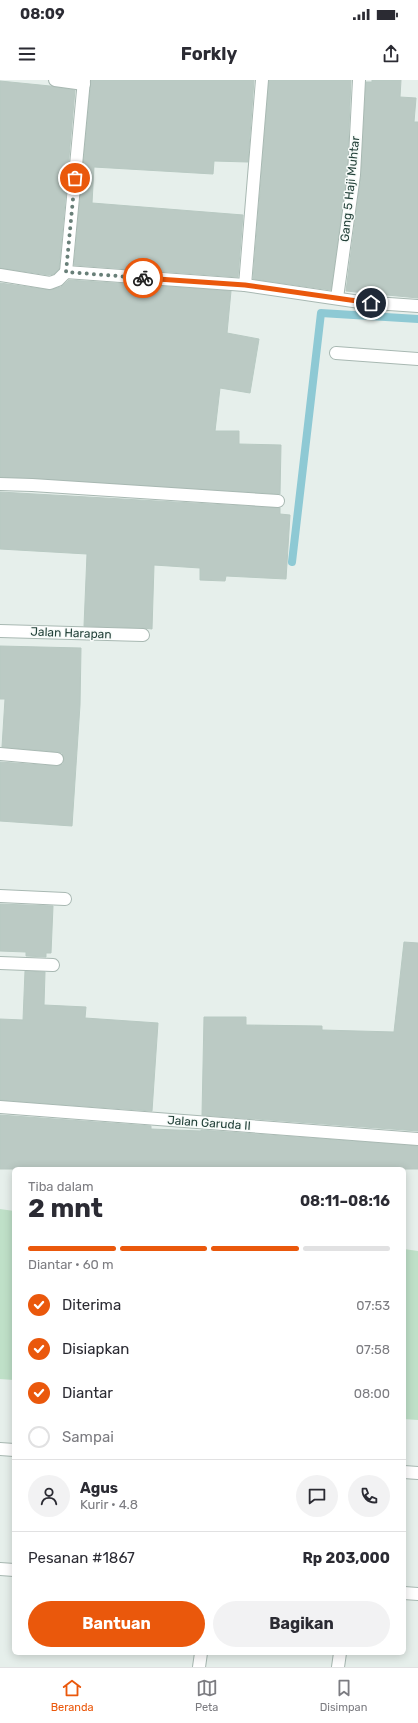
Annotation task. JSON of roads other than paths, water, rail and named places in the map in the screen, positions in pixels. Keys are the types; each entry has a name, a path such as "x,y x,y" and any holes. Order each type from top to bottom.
{"street":[{"path":"0,275 50,282 58,280 66,272 84,82 55,80"},
{"path":"245,285 262,80"},
{"name":"Gang 5 Haji Muhtar","path":"337,298 354,175 359,80"},
{"path":"66,272 245,285 360,302 418,306"},
{"path":"336,354 418,359"},
{"path":"0,484 278,501"},
{"name":"Jalan Harapan","path":"0,631 143,635"},
{"path":"0,754 58,759"},
{"path":"0,896 65,899"},
{"path":"0,964 53,965"},
{"name":"Jalan Garuda II","path":"0,1107 418,1139"},
{"path":"0,1449 12,1450"},
{"path":"406,1472 418,1473"},
{"path":"0,1569 12,1570"},
{"path":"406,1593 418,1594"},
{"path":"199,1667 201,1655"},
{"path":"338,1667 340,1655"}],"waterway":[{"path":"292,562 321,313 418,319"}]}
